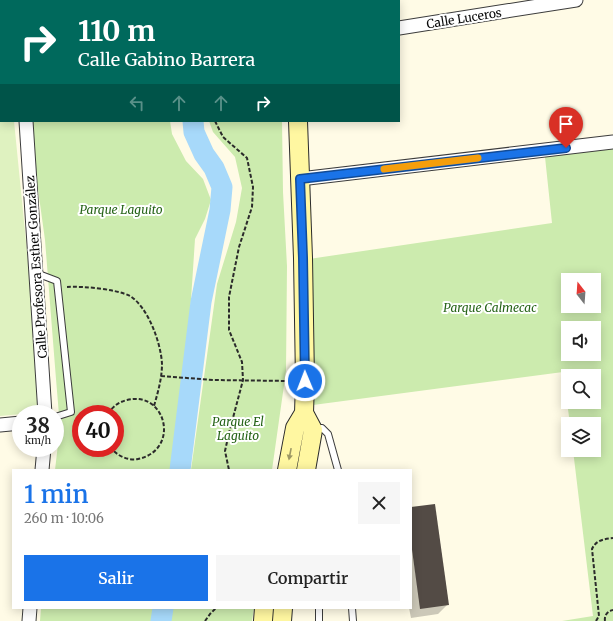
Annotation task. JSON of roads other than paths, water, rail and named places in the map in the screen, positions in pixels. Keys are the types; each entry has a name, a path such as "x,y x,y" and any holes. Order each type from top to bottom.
{"street":[{"name":"Calle Luceros","path":"400,28 576,0"},
{"name":"Calle Profesora Esther González","path":"26,122 45,405"},
{"path":"298,122 303,258 305,381 304,426 306,469"},
{"path":"300,179 613,142"},
{"path":"0,425 12,424"},
{"path":"287,469 304,426"},
{"path":"42,469 43,457"},
{"path":"29,621 30,609"},
{"path":"263,621 264,609"},
{"path":"282,621 283,609"}],"lane":[{"path":"36,273 57,281 71,412 64,414"},
{"path":"304,426 322,428 328,434 338,469"},
{"path":"319,609 319,621"},
{"path":"352,609 353,621"}],"waterway":[{"path":"180,469 201,302 220,210 222,187 214,168 204,154 194,132 193,122"},
{"path":"161,621 163,609"}],"park label":[{"name":"Parque Laguito","path":"121,209"},
{"name":"Parque Calmecac","path":"490,307"},
{"name":"Parque El Laguito","path":"238,428"}]}
